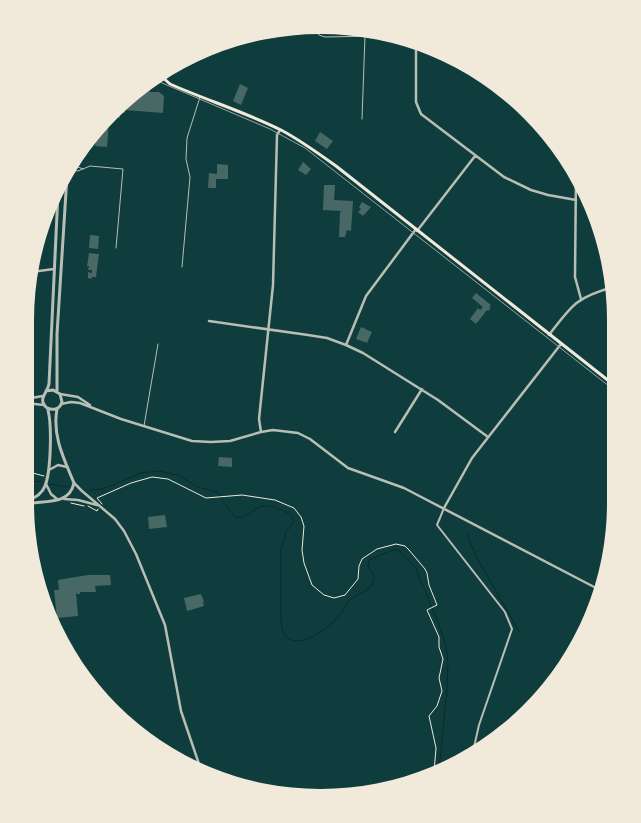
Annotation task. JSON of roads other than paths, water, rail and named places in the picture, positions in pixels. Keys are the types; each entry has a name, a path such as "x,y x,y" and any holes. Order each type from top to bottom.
{"main road":[{"path":"165,80 170,84 280,130 328,160 607,380"}],"street":[{"path":"416,50 416,102 419,111 503,176 523,187 548,195 576,200"},
{"path":"261,432 259,422 274,279 277,135 280,130"},
{"path":"346,345 366,296 475,156"},
{"path":"67,187 57,325 59,393 62,398 58,408 57,436 61,452 74,483 115,519 124,530 160,609 168,634 181,711 198,762"},
{"path":"576,190 575,277 581,299"},
{"path":"34,498 38,496 46,484 48,470 50,442 48,409 44,405 43,396 49,384 57,208"},
{"path":"38,271 55,269"},
{"path":"549,335 569,309 581,299 606,290"},
{"path":"209,321 327,338 346,345 365,354 422,389 488,437"},
{"path":"475,744 479,725 512,631 505,612 437,525 466,466 561,344"},
{"path":"395,432 422,389"},
{"path":"46,391 53,390 59,393 78,396 93,408"},
{"path":"34,398 43,396"},
{"path":"61,404 77,402 186,440 230,441 261,432 278,430 302,434 348,468 389,481 594,586"},
{"path":"34,404 44,405"},
{"path":"48,409 58,408"},
{"path":"48,470 58,465 68,468"},
{"path":"64,499 71,492 74,483"},
{"path":"46,484 50,494 57,499"},
{"path":"34,502 64,499 98,505"}],"lane":[{"path":"320,34 323,36 358,36"},
{"path":"362,119 365,37"},
{"path":"182,267 190,177 186,159 187,138 200,96"},
{"path":"74,174 90,166 123,169 116,248"},
{"path":"78,168 84,169"},
{"path":"144,426 158,344"}],"waterway":[{"path":"90,490 103,489 141,473 159,471 182,477 197,487 218,492 235,517 247,515 256,509 267,506 274,507 290,515 294,522 286,532 281,549 281,622 284,634 290,639 298,641 307,639 326,628 340,615 350,600 369,588 374,580 368,566 369,560 393,550 399,550 415,567 446,646 448,663 447,688 440,763"},
{"path":"34,482 40,481"},
{"path":"50,484 68,487"},
{"path":"467,534 476,556 520,633"}],"tram line":[{"path":"161,82 270,129 305,148 607,385"}]}
